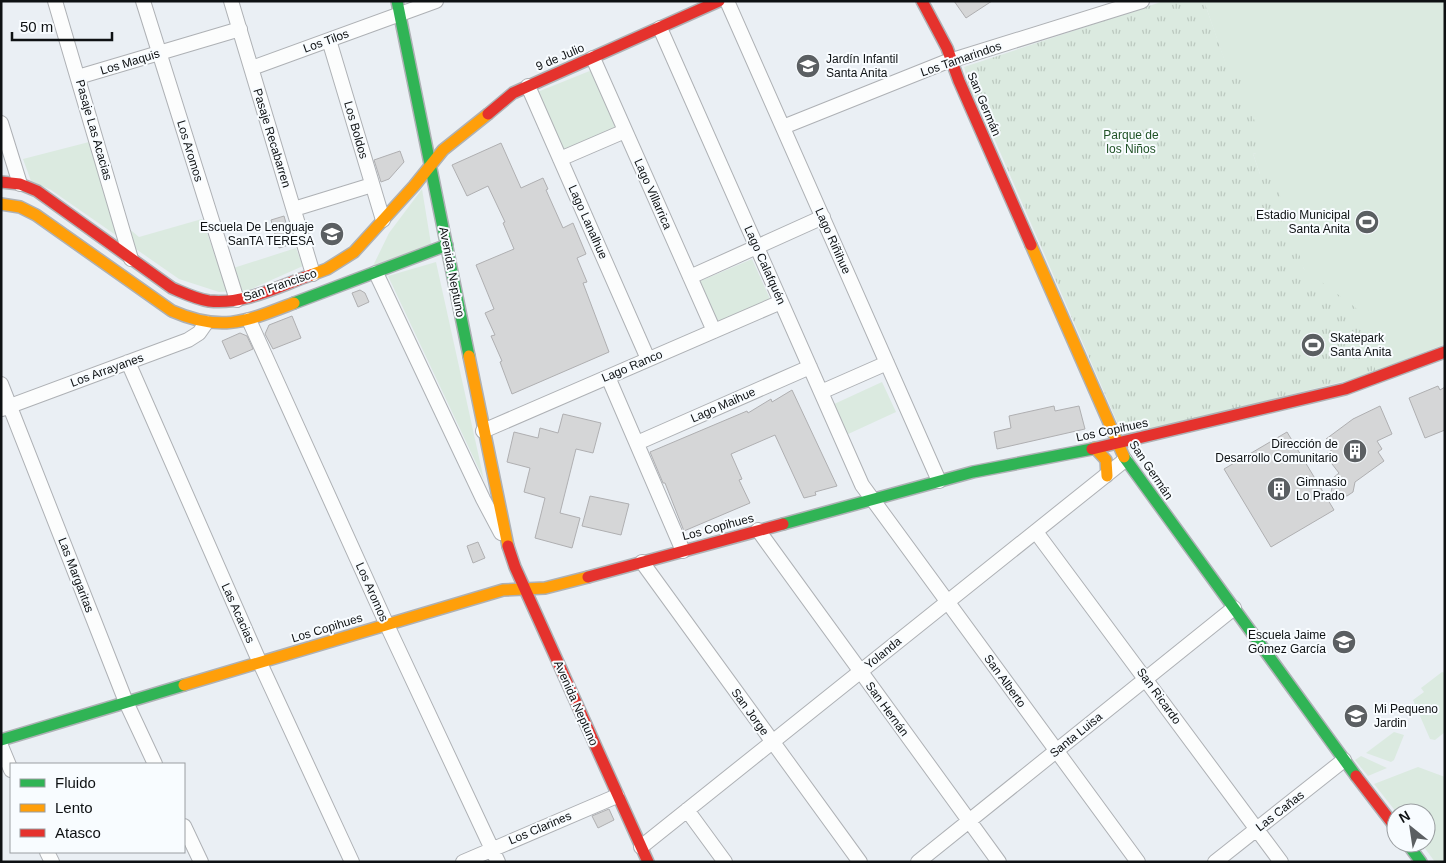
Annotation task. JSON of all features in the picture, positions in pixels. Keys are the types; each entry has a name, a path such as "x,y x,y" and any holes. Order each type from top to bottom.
{"street":[{"name":"Pasaje Las Acacias","path":"55,1 131,259"},
{"name":"Los Aromos","path":"143,1 237,300"},
{"name":"Pasaje Recabarren","path":"231,1 314,274"},
{"name":"Los Tilos","path":"252,68 330,40 398,8 436,1"},
{"name":"San Germán","path":"922,1 947,48 963,90 1125,460 1386,815"},
{"name":"Los Tamarindos","path":"783,127 951,60 1142,1"},
{"name":"9 de Julio","path":"430,165 451,142 500,103 528,86 718,2"},
{"name":"Lago Riñihue","path":"718,2 783,127 939,481"},
{"name":"Avenida Neptuno","path":"398,8 507,544"},
{"name":"Lago Calafquén","path":"660,28 862,485 872,499"},
{"name":"Los Maquis","path":"78,77 240,29"},
{"name":"Los Boldos","path":"330,40 383,220"},
{"name":"Lago Villarrica","path":"593,58 714,331"},
{"name":"Lago Lanalhue","path":"528,86 648,360"},
{"path":"1,123 20,184"},
{"path":"560,159 626,131"},
{"name":"San Francisco","path":"1,182 20,184 37,191 172,288 184,294 210,301 237,300 257,295 314,274 336,265 349,256 430,165"},
{"path":"294,209 372,185"},
{"name":"San Francisco","path":"1,204 28,210 161,305 184,317 206,323 228,324 249,320 447,245"},
{"path":"690,277 822,217"},
{"name":"Avenida Neptuno","path":"376,272 482,499 507,544 524,589 648,862"},
{"name":"Lago Ranco","path":"483,431 781,302"},
{"name":"Los Aromos","path":"249,320 387,625 498,862"},
{"name":"Los Arrayanes","path":"6,408 188,340 199,333 206,323"},
{"name":"Los Copihues","path":"1,740 503,590 546,588 973,472 1117,444 1345,389 1445,352"},
{"name":"Las Acacias","path":"128,362 260,663 352,862"},
{"path":"821,392 887,363"},
{"name":"Lago Maihue","path":"636,443 810,367"},
{"path":"608,376 682,551"},
{"name":"Las Margaritas","path":"1,384 6,408 126,702 155,763"},
{"path":"1095,448 1106,460 1107,476"},
{"name":"Yolanda","path":"641,847 1125,460"},
{"name":"San Alberto","path":"872,499 1138,862"},
{"name":"San Hernán","path":"758,530 999,862"},
{"name":"San Ricardo","path":"1036,532 1281,862"},
{"name":"San Jorge","path":"642,562 860,862"},
{"name":"Santa Luisa","path":"918,862 1234,608"},
{"path":"1,746 10,768"},
{"name":"Las Cañas","path":"1215,862 1344,760"},
{"name":"Los Clarines","path":"463,862 618,796"},
{"path":"687,810 725,862"},
{"path":"185,828 201,862"}],"green space":[{"name":"Parque de los Niños","path":"1164,1 1204,1 1226,64 1235,60 1264,150 1253,154 1260,174 1272,171 1304,269 1356,308 1376,371 1353,379 1130,435 1121,431 977,99 971,93 964,67"},
{"name":"Estadio Municipal Santa Anita","path":"1204,1 1445,1 1445,344 1376,371 1304,269 1260,174 1253,154 1256,153"},
{"path":"592,70 617,130 561,154 535,93"},
{"path":"89,142 115,217 139,237 202,219 221,272 296,248 303,266 249,290 219,292 179,279 51,190 31,181 23,159"},
{"path":"422,189 431,244 372,268 389,233"},
{"path":"752,259 771,301 716,324 698,282"},
{"path":"436,262 484,480 388,276"},
{"path":"882,382 896,412 846,435 832,405"},
{"path":"1442,672 1445,673 1445,732 1435,740 1430,739 1413,700 1424,692 1421,688"},
{"path":"1394,732 1404,735 1394,760 1391,762 1366,753"},
{"path":"1361,756 1387,768 1368,776 1355,760"},
{"path":"1418,767 1445,777 1445,862 1435,862 1428,853 1436,853 1436,803 1389,803 1374,784"}],"building":[{"path":"954,1 992,1 966,18"},
{"path":"501,143 521,188 543,178 548,189 546,190 563,228 573,223 586,254 577,258 587,282 583,283 609,352 512,394 500,362 502,361 491,336 495,335 485,313 494,309 476,265 514,249 503,223 505,222 488,186 467,196 452,165"},
{"path":"400,151 404,162 389,179 381,182 374,160"},
{"path":"284,216 292,244 279,248 271,220"},
{"path":"360,290 365,293 369,302 358,307 352,293"},
{"path":"292,316 301,338 273,349 265,334 269,325"},
{"path":"240,333 247,336 253,349 230,359 222,341"},
{"path":"1438,386 1440,390 1445,387 1445,430 1425,438 1409,398"},
{"path":"792,390 837,486 815,492 816,495 804,498 775,435 731,454 742,479 739,480 750,503 684,531 665,483 663,483 650,452 747,411 748,413 771,399 772,402"},
{"path":"1054,406 1055,411 1079,406 1085,429 997,449 994,432 1011,428 1009,416"},
{"name":"Dirección de Desarrollo Comunitario","path":"1380,406 1392,434 1377,441 1382,449 1378,452 1384,461 1355,482 1353,492 1347,496 1331,495 1333,478 1339,473 1325,455 1333,449 1326,439 1353,419"},
{"path":"563,414 601,423 593,453 576,449 560,513 580,518 572,548 535,538 545,498 524,492 530,468 507,462 514,432 538,438 540,428 558,433"},
{"name":"Gimnasio Lo Prado","path":"1287,432 1334,510 1271,547 1224,469"},
{"path":"590,496 629,504 621,535 582,526"},
{"path":"478,542 485,558 473,563 467,546"},
{"path":"609,809 614,820 598,828 592,816"}],"traffic: fast":[{"path":"397,1 469,356"},
{"path":"294,303 447,245"},
{"path":"783,524 973,472 1092,449"},
{"path":"1124,457 1356,776"},
{"path":"1,740 184,685"},
{"path":"1414,853 1421,862"}],"traffic: slow":[{"path":"311,275 327,269 354,252 414,186 443,150 488,114"},
{"path":"1,204 20,207 36,215 172,311 190,318 206,322 234,322 262,315 294,303"},
{"path":"1031,245 1124,457"},
{"path":"469,356 508,546"},
{"path":"1095,448 1106,460 1107,476"},
{"path":"184,685 503,590 545,588 588,577"}],"traffic: jam":[{"path":"488,114 513,93 719,1"},
{"path":"922,1 947,48 959,81 1031,245"},
{"path":"1,182 20,184 37,191 172,288 199,299 209,301 235,300 274,289 311,275"},
{"path":"1092,449 1345,389 1445,352"},
{"path":"588,577 783,524"},
{"path":"508,546 515,567 648,862"},
{"path":"1356,776 1386,815"}],"place":[{"name":"Jardín Infantil Santa Anita","path":"808,66"},
{"name":"Estadio Municipal Santa Anita","path":"1367,222"},
{"name":"Escuela De Lenguaje SanTA TERESA","path":"332,234"},
{"name":"Skatepark Santa Anita","path":"1313,345"},
{"name":"Dirección de Desarrollo Comunitario","path":"1355,451"},
{"name":"Gimnasio Lo Prado","path":"1279,489"},
{"name":"Escuela Jaime Gómez García","path":"1344,642"},
{"name":"Mi Pequeno Jardin","path":"1356,716"}]}
